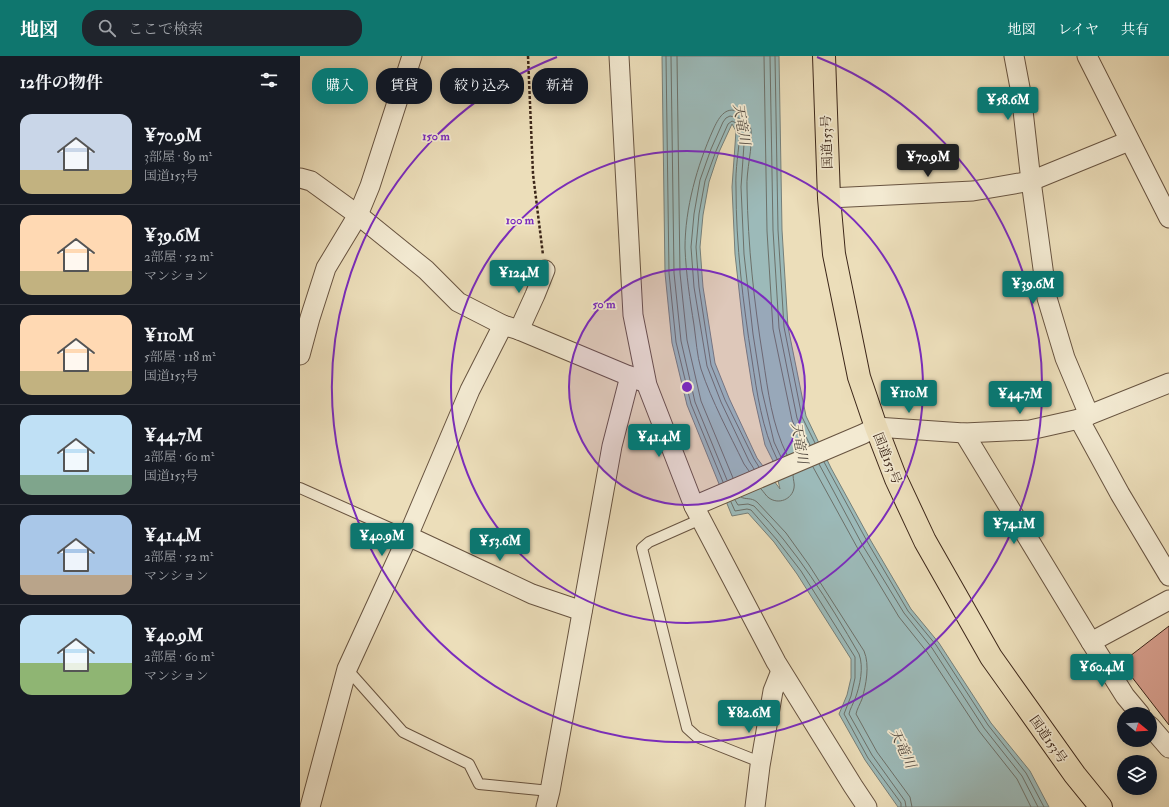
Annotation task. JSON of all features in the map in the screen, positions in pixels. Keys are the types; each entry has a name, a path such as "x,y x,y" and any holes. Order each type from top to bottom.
{"highway":[{"name":"国道153号","path":"824,56 828,198 834,254 870,430 896,479 925,541 991,657 1075,775 1101,807"}],"street":[{"path":"300,355 326,268 358,215 370,186 412,56"},
{"path":"619,56 633,314 647,385 699,509 781,671 867,807"},
{"path":"1014,56 1021,93 1047,298 1084,417 1120,494 1169,576"},
{"path":"1087,56 1169,218"},
{"path":"828,198 973,191 1031,181 1129,141"},
{"path":"300,178 311,181 358,215 426,270 458,302 511,327 630,376 647,385"},
{"path":"310,807 347,669 408,536 470,390 511,327 535,295 545,270"},
{"path":"548,799 612,446 630,376"},
{"path":"699,509 870,430 964,432 1030,430 1084,417 1169,383"},
{"path":"964,432 1091,642 1125,696 1134,707"},
{"path":"408,536 532,594 582,611"},
{"path":"1091,642 1169,600"},
{"path":"755,807 760,762 773,691 781,671"},
{"path":"1157,734 1169,748"}],"lane":[{"path":"300,488 408,536"},
{"path":"699,509 642,548 687,728 698,738 760,762"},
{"path":"347,669 403,732 469,764 479,784 548,799"}],"path":[{"path":"528,56 533,174 545,270"}],"water":[{"name":"天竜川","path":"662,56 779,56 782,230 788,327 806,416 831,468 871,541 911,609 939,643 991,723 1030,771 1049,807 898,807 865,760 839,714 847,695 851,678 851,659 797,574 774,542 748,513 732,516 687,405 672,343 665,273","holes":["732,124 736,131 732,187 735,254 744,335 753,392 765,445 774,463 780,489 757,458 729,398 715,363 703,287 700,247 703,215 709,182 719,152"]}],"building":[{"path":"1169,626 1169,725 1157,710 1157,707 1155,707 1121,663"}]}
